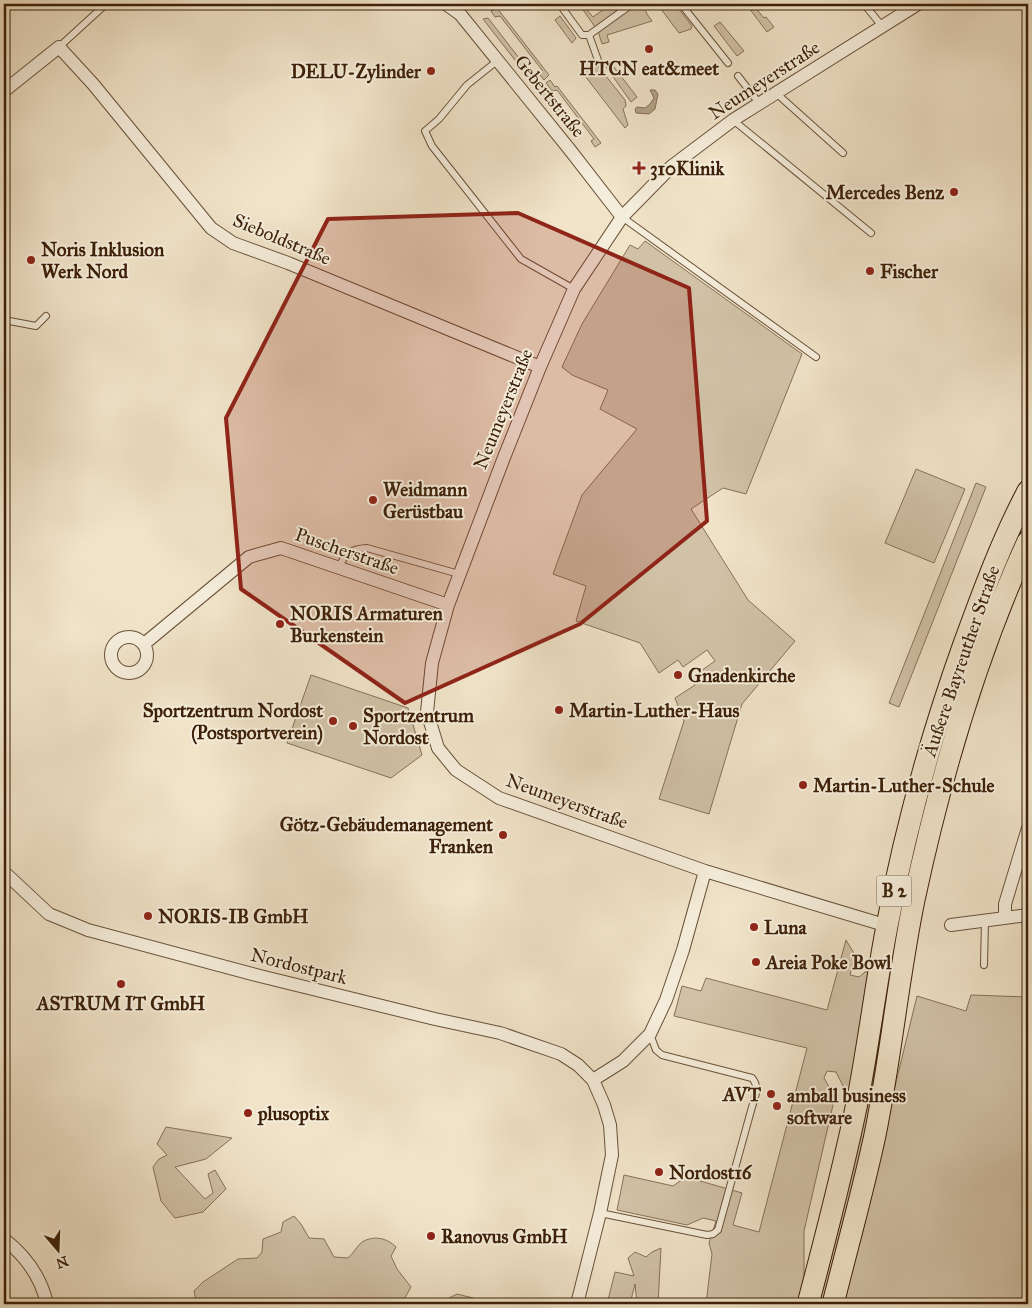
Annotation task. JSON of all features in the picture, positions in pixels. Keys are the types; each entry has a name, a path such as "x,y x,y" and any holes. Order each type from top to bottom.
{"main road":[{"name":"Äußere Bayreuther Straße","path":"808,1304 840,1180 857,1100 887,926 911,817 943,705 986,583 1028,492"},
{"name":"Äußere Bayreuther Straße","path":"833,1304 874,1136 908,931 938,801 961,720 1000,609 1028,541"}],"street":[{"name":"Gebertstraße","path":"446,4 460,14 622,217"},
{"name":"Neumeyerstraße","path":"908,931 705,871 499,798 458,773 438,748 427,712 432,663 448,605 540,367 574,289 622,217 672,166 733,120 918,4"},
{"path":"4,91 59,47"},
{"name":"Sieboldstraße","path":"59,47 93,84 212,228 233,243 297,267 540,367"},
{"name":"Puscherstraße","path":"144,644 249,557 280,548 448,605"},
{"path":"1005,917 1004,904 1028,828"},
{"path":"593,1080 623,1061 650,1034 666,1000 683,950 705,871"},
{"name":"Nordostpark","path":"4,872 49,914 88,930 279,981 500,1033 561,1054 578,1066 593,1080 610,1125 612,1155 600,1213 577,1304"},
{"path":"952,925 1028,914"},
{"path":"4,1240 18,1251 32,1267 47,1304"}],"lane":[{"path":"59,47 106,4"},
{"path":"563,9 582,35 590,35 632,4"},
{"path":"681,4 728,63"},
{"path":"864,4 882,26"},
{"path":"590,35 599,63"},
{"path":"497,61 467,84 438,119 425,131 432,146 521,258 574,289"},
{"path":"738,76 760,103"},
{"path":"776,93 844,152"},
{"path":"733,120 871,233"},
{"path":"622,217 816,358"},
{"path":"4,320 36,326 46,316"},
{"path":"338,568 345,556 354,549 367,548 459,574"},
{"path":"984,966 985,920"},
{"path":"600,1213 707,1234 713,1234 718,1230 757,1089 756,1082 752,1078 662,1055 656,1050 650,1034"}],"highlighted area":[{"path":"518,213 689,288 707,521 580,624 405,703 241,589 226,418 328,219"}],"shaded area":[{"path":"579,4 582,4 593,17 611,4 626,4 595,27"},
{"path":"635,4 643,4 652,21 607,35 609,42 602,44 598,31"},
{"path":"650,4 675,4 692,26 691,29 679,33 658,5 651,8"},
{"path":"746,4 752,4 774,27 767,32"},
{"path":"497,8 549,75 544,80 540,75 542,70 500,16 495,17 491,11"},
{"path":"560,16 576,38 572,43 555,20"},
{"path":"488,18 578,134 575,137 483,19"},
{"path":"720,22 744,51 737,56 714,26"},
{"path":"610,62 637,97 631,102 604,64"},
{"path":"598,66 625,100 626,106 623,109 628,125 625,128 582,72"},
{"path":"550,80 555,87 557,86 601,143 595,147 591,141 594,139 557,90 552,91 546,83"},
{"path":"650,90 655,90 658,94 655,109 649,114 636,113 635,109 637,107 645,108 654,98"},
{"path":"645,241 802,354 746,494 723,488 691,509 748,600 795,641 742,704 709,814 659,799 684,721 675,698 695,685 691,678 715,661 707,650 683,667 678,660 659,673 640,643 576,621 586,586 553,574 582,495 637,429 600,409 608,390 572,375 562,367 582,324 630,245 638,249"},
{"path":"916,469 965,489 934,563 885,543"},
{"path":"976,483 986,487 899,707 889,703"},
{"name":"Sportzentrum Nordost","path":"311,675 408,708 422,755 391,778 287,743"},
{"path":"846,940 855,955 850,975 859,977 868,972 850,1090 844,1088 836,1072 827,1071 824,1078 833,1094 833,1105 804,1231 804,1278 798,1304 706,1304 712,1254 709,1243 716,1221 703,1218 687,1225 617,1210 624,1175 673,1186 686,1177 742,1193 733,1225 759,1232 807,1048 674,1016 682,986 701,991 706,978 827,1010"},
{"path":"971,995 1028,997 1028,1304 842,1304 917,996 966,1011"},
{"path":"883,1009 872,1087 871,1116 826,1304 815,1304"},
{"path":"166,1127 232,1138 206,1159 175,1167 205,1199 213,1193 208,1174 215,1170 226,1189 203,1212 175,1218 161,1201 153,1167 159,1159 167,1155 157,1144"},
{"path":"294,1216 309,1238 324,1239 334,1257 348,1258 362,1242 376,1238 380,1238 396,1247 391,1256 397,1269 411,1287 402,1303 404,1304 197,1304 194,1291 203,1282 238,1259 257,1258 262,1252 263,1239 281,1232 283,1222"},
{"path":"661,1248 658,1304 637,1304 635,1284 630,1304 607,1304 615,1272 634,1276 628,1258 635,1252 646,1257"},
{"path":"457,1294 485,1301 488,1304 448,1304 449,1298"}],"place":[{"name":"HTCN eat&meet","path":"649,49"},
{"name":"DELU-Zylinder","path":"431,71"},
{"name":"310Klinik","path":"639,168"},
{"name":"Mercedes Benz","path":"954,192"},
{"name":"Noris Inklusion Werk Nord","path":"31,260"},
{"name":"Fischer","path":"870,271"},
{"name":"Weidmann Gerüstbau","path":"373,500"},
{"name":"NORIS Armaturen Burkenstein","path":"280,624"},
{"name":"Gnadenkirche","path":"678,675"},
{"name":"Martin-Luther-Haus","path":"559,710"},
{"name":"Sportzentrum Nordost (Postsportverein)","path":"333,721"},
{"name":"Sportzentrum Nordost","path":"353,726"},
{"name":"Martin-Luther-Schule","path":"803,785"},
{"name":"Götz-Gebäudemanagement Franken","path":"503,835"},
{"name":"NORIS-IB GmbH","path":"148,916"},
{"name":"Luna","path":"754,927"},
{"name":"Areia Poke Bowl","path":"756,962"},
{"name":"ASTRUM IT GmbH","path":"121,984"},
{"name":"AVT","path":"771,1094"},
{"name":"amball business software","path":"777,1106"},
{"name":"plusoptix","path":"248,1113"},
{"name":"Nordost16","path":"659,1172"},
{"name":"Ranovus GmbH","path":"431,1236"}]}
